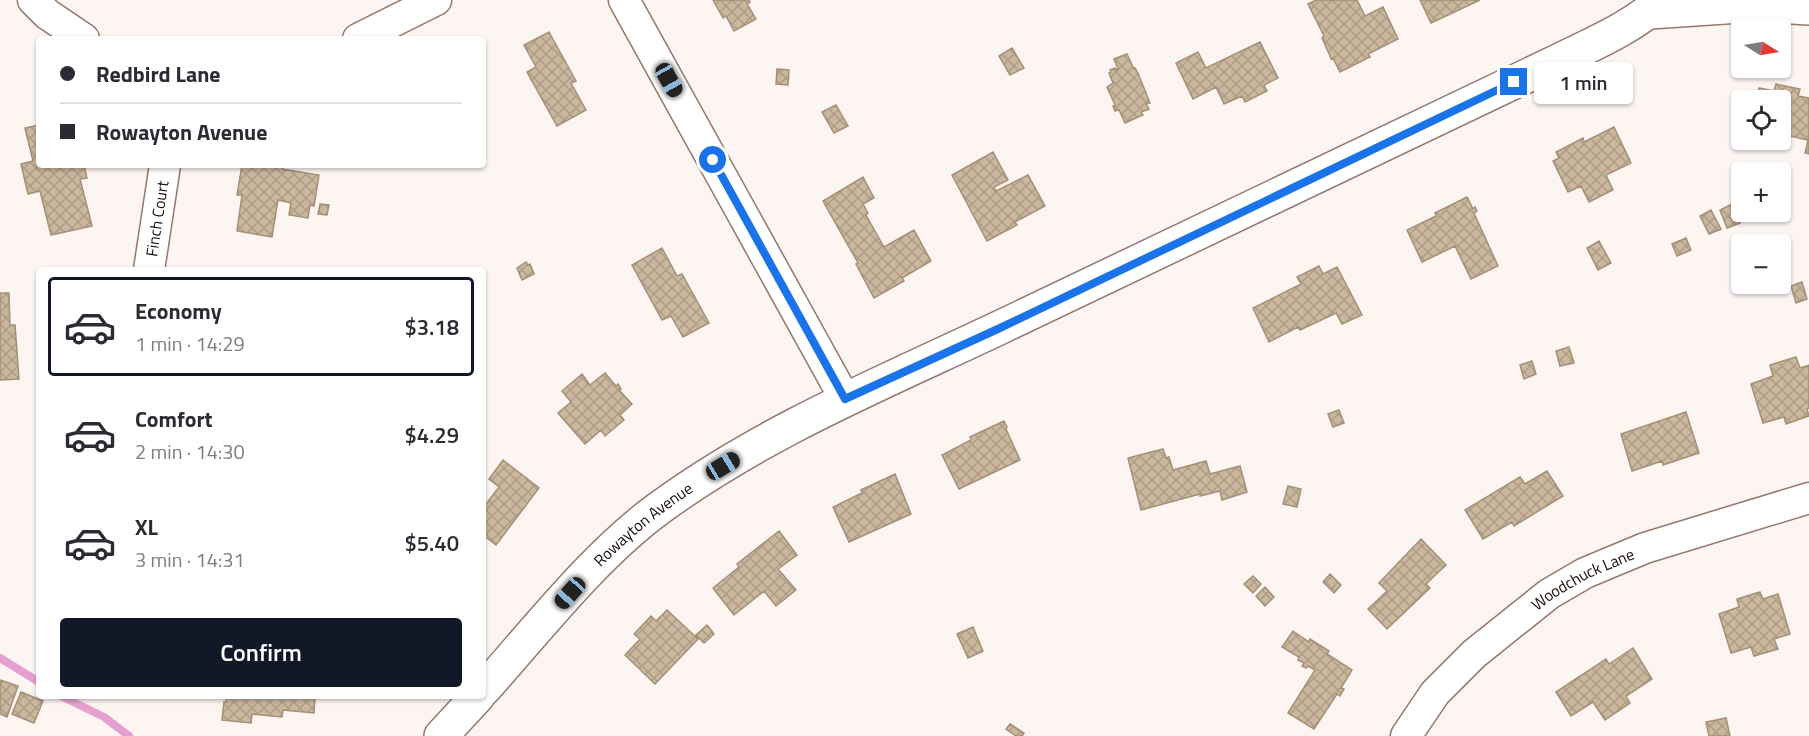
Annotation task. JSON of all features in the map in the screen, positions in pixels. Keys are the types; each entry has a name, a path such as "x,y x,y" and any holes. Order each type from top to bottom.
{"street":[{"path":"33,0 47,14 80,36"},
{"path":"364,36 436,0"},
{"path":"624,0 845,399"},
{"name":"Rowayton Avenue","path":"486,687 612,549 656,511 707,475 770,438 845,399 1011,323 1556,62 1605,38 1656,6 1755,5 1809,8"},
{"name":"Finch Court","path":"149,267 165,168"},
{"name":"Woodchuck Lane","path":"1406,736 1435,693 1458,670 1508,626 1550,594 1585,573 1645,548 1809,498"},
{"path":"441,736 475,699"}],"building":[{"path":"713,0 749,0 747,4 756,19 734,31 726,16 723,18"},
{"path":"1316,0 1357,0 1365,16 1383,7 1398,39 1340,72 1333,58 1331,59 1322,38 1324,36 1308,4"},
{"path":"1420,0 1480,0 1431,23"},
{"path":"549,32 576,81 571,83 586,110 557,126 527,72 536,67 524,45"},
{"path":"1260,42 1278,78 1264,85 1267,91 1245,102 1242,96 1224,104 1216,87 1193,99 1176,63 1198,52 1206,68"},
{"path":"1012,48 1024,68 1010,75 999,56"},
{"path":"1127,54 1138,73 1150,103 1146,104 1149,109 1141,112 1143,115 1125,123 1119,110 1115,111 1113,106 1115,105 1107,87 1113,83 1110,70 1118,69 1114,59"},
{"path":"777,69 789,70 788,85 776,84"},
{"path":"1776,84 1800,89 1798,96 1809,98 1809,154 1805,153 1808,140 1791,136 1791,90 1774,90"},
{"path":"836,105 848,126 834,133 822,112"},
{"path":"36,126 36,168 85,168 87,178 80,179 92,226 51,235 40,191 28,194 21,164 33,161 25,128"},
{"path":"1614,127 1631,163 1606,175 1613,190 1589,202 1581,186 1568,192 1553,161 1559,158 1556,152 1583,138 1584,142"},
{"path":"993,152 1008,180 994,187 996,191 1028,175 1045,206 1015,222 1017,225 987,241 952,175"},
{"path":"242,168 282,168 319,175 314,206 310,205 308,218 289,215 291,203 278,200 272,237 237,231 242,195 237,195"},
{"path":"863,177 874,198 863,204 868,213 866,215 884,247 914,230 931,261 902,278 904,281 874,298 856,264 858,263 823,201"},
{"path":"1467,197 1473,209 1475,207 1477,211 1474,213 1498,266 1471,279 1455,246 1422,262 1407,230"},
{"path":"320,204 329,205 327,215 318,214"},
{"path":"1731,204 1731,222 1740,223 1727,228 1720,210"},
{"path":"1711,210 1721,229 1709,234 1700,216"},
{"path":"1686,238 1691,250 1677,256 1672,244"},
{"path":"1599,241 1611,263 1598,270 1587,248"},
{"path":"662,248 677,276 682,274 709,323 683,337 671,316 662,320 632,265"},
{"path":"526,262 530,264 534,274 522,280 517,268"},
{"path":"1319,266 1323,274 1337,267 1362,315 1342,324 1336,313 1300,330 1298,327 1269,342 1253,308 1301,284 1297,277"},
{"path":"1802,282 1807,299 1796,303 1791,286"},
{"path":"0,293 9,293 10,325 15,325 19,379 0,380"},
{"path":"1569,347 1574,363 1560,366 1556,351"},
{"path":"1796,357 1800,368 1809,365 1809,408 1807,409 1809,416 1786,424 1784,417 1763,423 1751,384 1773,376 1770,365"},
{"path":"1532,361 1536,374 1524,379 1520,365"},
{"path":"605,373 616,386 618,384 621,389 619,390 632,404 620,415 624,420 605,436 601,430 585,444 558,413 571,402 562,391 582,374 590,385"},
{"path":"1339,410 1344,423 1333,427 1328,414"},
{"path":"1686,412 1699,453 1663,465 1662,461 1632,471 1621,434"},
{"path":"1004,421 1020,460 959,489 942,455 971,440 970,437"},
{"path":"1163,449 1166,458 1169,457 1173,470 1206,461 1210,474 1240,466 1247,492 1222,500 1220,491 1200,496 1200,494 1141,510 1128,458"},
{"path":"503,460 539,488 496,545 486,537 486,504 499,487 489,479"},
{"path":"1547,471 1563,496 1514,526 1512,522 1483,539 1465,510 1520,477 1525,484"},
{"path":"895,474 911,514 849,542 833,507 862,493 861,490"},
{"path":"1288,486 1301,489 1297,507 1283,504"},
{"path":"779,531 797,555 778,569 796,590 776,606 764,591 734,615 713,588 739,567 737,564"},
{"path":"1421,539 1446,565 1426,584 1430,588 1387,629 1368,609 1387,591 1379,583"},
{"path":"1330,574 1341,585 1334,593 1323,582"},
{"path":"1253,576 1261,584 1253,593 1244,584"},
{"path":"1265,587 1274,597 1265,606 1256,596"},
{"path":"1760,592 1763,599 1778,594 1790,634 1774,639 1778,649 1754,656 1751,647 1731,653 1719,614 1739,607 1737,599"},
{"path":"667,610 698,639 655,684 625,655 640,639 634,634 651,616 656,621"},
{"path":"707,625 714,634 704,643 696,635"},
{"path":"973,627 983,651 968,658 957,634"},
{"path":"1293,631 1309,642 1310,639 1329,651 1327,654 1352,670 1341,688 1344,689 1340,696 1337,694 1314,729 1288,713 1315,670 1302,666 1304,663 1298,660 1299,657 1282,647"},
{"path":"1633,648 1652,679 1626,696 1630,703 1605,720 1593,702 1571,716 1556,692 1606,659 1609,664"},
{"path":"0,680 18,686 7,717 0,714"},
{"path":"21,692 43,701 34,723 12,714"},
{"path":"226,699 315,699 314,713 283,710 282,717 252,714 251,723 222,720 224,702"},
{"path":"1726,718 1730,736 1709,736 1706,722"},
{"path":"1010,724 1024,733 1022,736 1016,736 1006,729"}],"waterway":[{"path":"0,658 36,680"},
{"path":"67,699 104,717 129,736"}],"route":[{"path":"713,160 845,399 1000,328 1514,82"}]}
